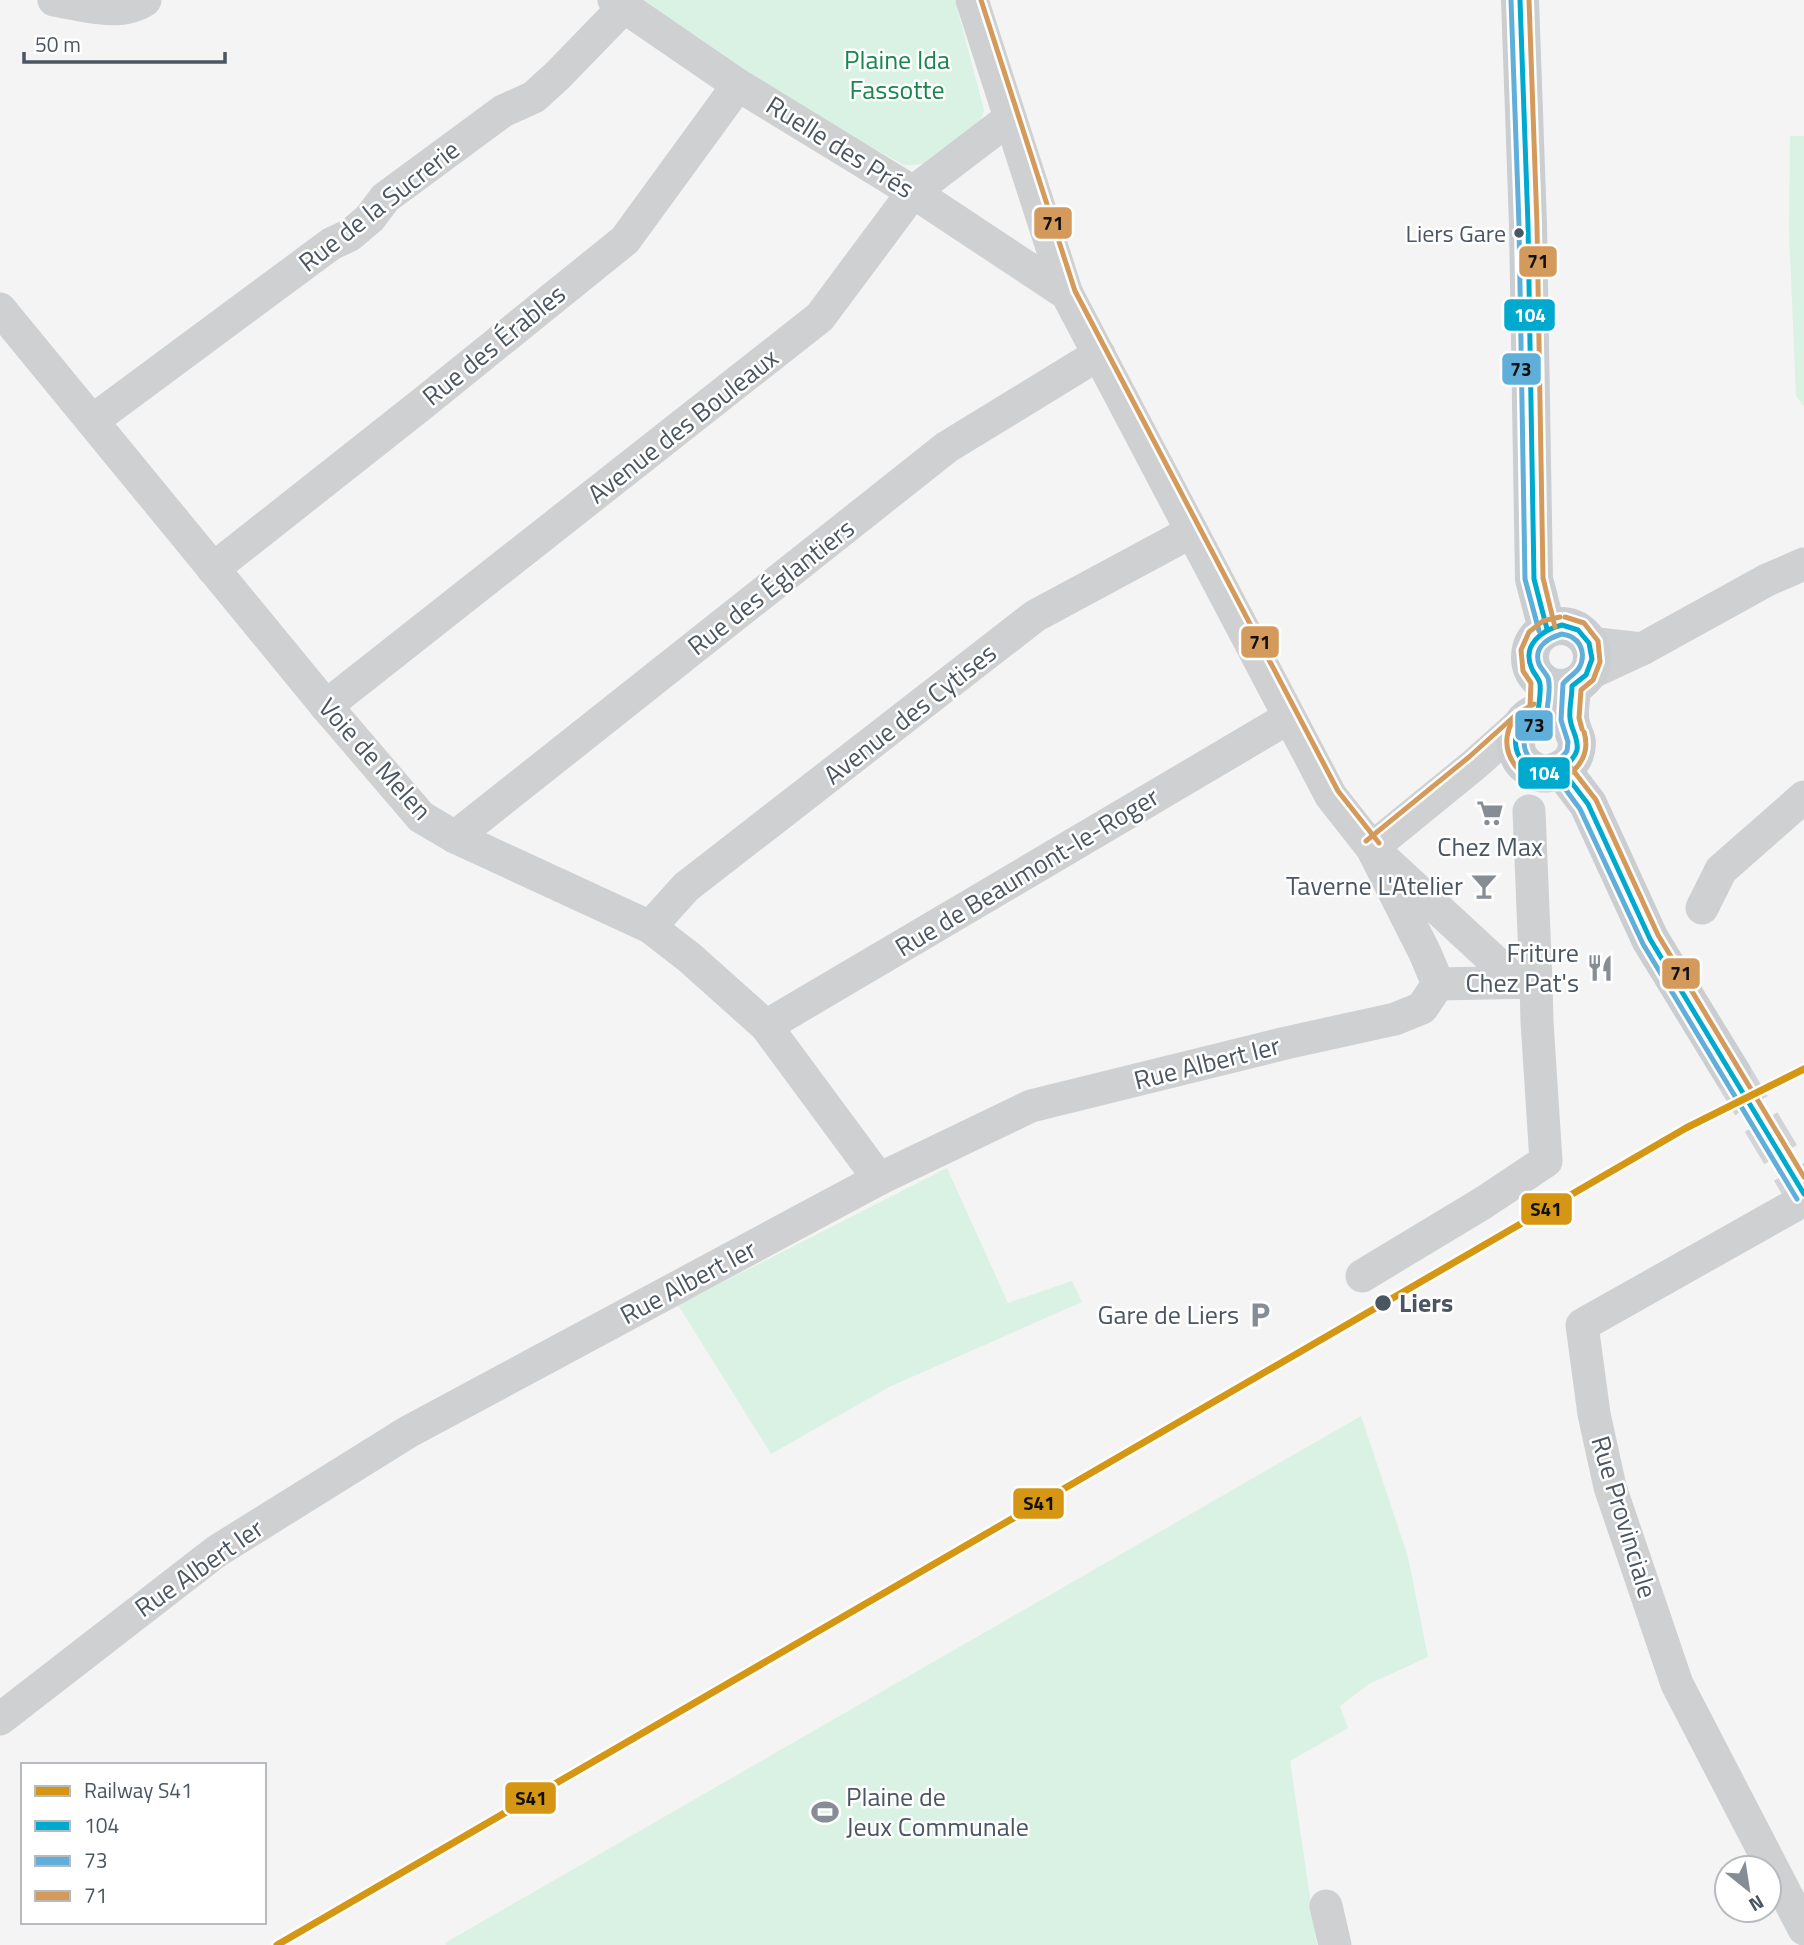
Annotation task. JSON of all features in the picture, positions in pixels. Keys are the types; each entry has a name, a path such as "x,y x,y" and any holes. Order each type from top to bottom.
{"main road":[{"path":"1520,0 1528,225 1534,579 1546,629"},
{"path":"1544,768 1574,757 1577,739 1560,691 1531,668 1529,653 1535,639 1546,629 1562,625 1578,630 1560,691 1516,736 1516,753 1544,768 1588,804 1650,939 1732,1073"}],"street":[{"path":"54,0 122,10 145,0"},
{"path":"972,0 1067,294 1331,796 1372,848 1527,982"},
{"name":"Ruelle des Prés","path":"619,3 738,85 913,192 1067,294"},
{"name":"Rue de la Sucrerie","path":"92,421 331,244 350,235 370,218 385,198 481,127 503,111 534,97 558,75 619,3"},
{"name":"Rue des Érables","path":"213,569 625,240 738,85"},
{"name":"Avenue des Bouleaux","path":"326,706 820,317 913,192 1010,118"},
{"name":"Voie de Melen","path":"0,309 326,706 421,817 455,838 650,927 690,958 766,1026 879,1179"},
{"name":"Rue des Églantiers","path":"455,838 947,447 1099,354"},
{"name":"Avenue des Cytises","path":"650,927 686,887 1035,616 1191,531"},
{"path":"1372,848 1560,691 1767,580 1804,564"},
{"name":"Rue de Beaumont-le-Roger","path":"766,1026 1288,718"},
{"path":"1475,764 1544,768"},
{"path":"1702,908 1721,870 1804,797"},
{"path":"1362,1276 1483,1203 1546,1161 1537,1022 1527,982 1529,811"},
{"path":"1372,848 1425,953 1438,985 1527,982"},
{"name":"Rue Albert Ier","path":"0,1718 217,1551 408,1432 879,1179 1031,1106 1395,1019 1422,1008 1438,985"},
{"name":"Rue Provinciale","path":"1804,1199 1583,1325 1594,1414 1610,1487 1677,1684 1804,1929"},
{"path":"1326,1906 1335,1945"}],"green space":[{"name":"Plaine Ida Fassotte","path":"636,0 955,0 984,110 980,123 933,162 904,165 809,113"},
{"path":"1790,136 1804,136 1804,406 1796,396 1789,231"},
{"path":"947,1168 1008,1303 1072,1281 1082,1302 889,1387 771,1454 678,1305"},
{"path":"1361,1416 1408,1557 1428,1657 1369,1684 1340,1706 1348,1728 1290,1761 1317,1945 446,1945 445,1943"}],"tunnel":[{"path":"1732,1073 1804,1194"}],"rail line":[{"name":"S41","path":"277,1945 1686,1128 1804,1069"}],"transit line":[{"name":"71","path":"981,0 1075,291 1338,791 1379,843"},
{"name":"73","path":"1511,0 1519,225 1525,579 1539,631"},
{"name":"104","path":"1520,0 1528,225 1534,579 1547,629"},
{"name":"71","path":"1529,0 1537,225 1543,578 1555,627"},
{"name":"71","path":"1560,617 1543,621 1529,632 1521,650 1523,671 1531,683 1530,707 1514,720 1507,736 1508,752 1516,766 1528,777 1543,783 1560,780 1582,760 1586,746 1584,732"},
{"name":"71","path":"1565,617 1584,623 1598,641 1600,662 1593,680 1581,690 1579,718 1582,729"},
{"name":"104","path":"1562,625 1578,630 1589,643 1592,659 1586,675 1572,686 1570,718 1577,742 1576,753 1564,767 1542,773 1523,762 1515,743 1517,732 1524,721 1538,712 1540,684 1529,660 1531,646 1541,635 1562,625"},
{"name":"73","path":"1562,634 1572,637 1579,644 1582,660 1577,670 1563,684 1561,720 1568,742 1567,751 1555,761 1541,764 1530,758 1524,743 1527,732 1542,719 1547,710 1549,681 1539,664 1538,653 1543,644 1562,634"},
{"name":"71","path":"1366,841 1518,713 1534,704"},
{"name":"71","path":"1569,765 1596,800 1658,935 1804,1177"},
{"name":"104","path":"1562,770 1588,804 1650,939 1804,1194"},
{"name":"73","path":"1555,775 1580,809 1643,944 1797,1199"}],"place":[{"name":"Liers Gare","path":"1519,233"},
{"name":"Chez Max","path":"1490,813"},
{"name":"Taverne L'Atelier","path":"1484,886"},
{"name":"Friture Chez Pat's","path":"1600,968"},
{"name":"Liers","path":"1383,1303"},
{"name":"Gare de Liers","path":"1260,1315"},
{"name":"Plaine de Jeux Communale","path":"825,1812"}]}
